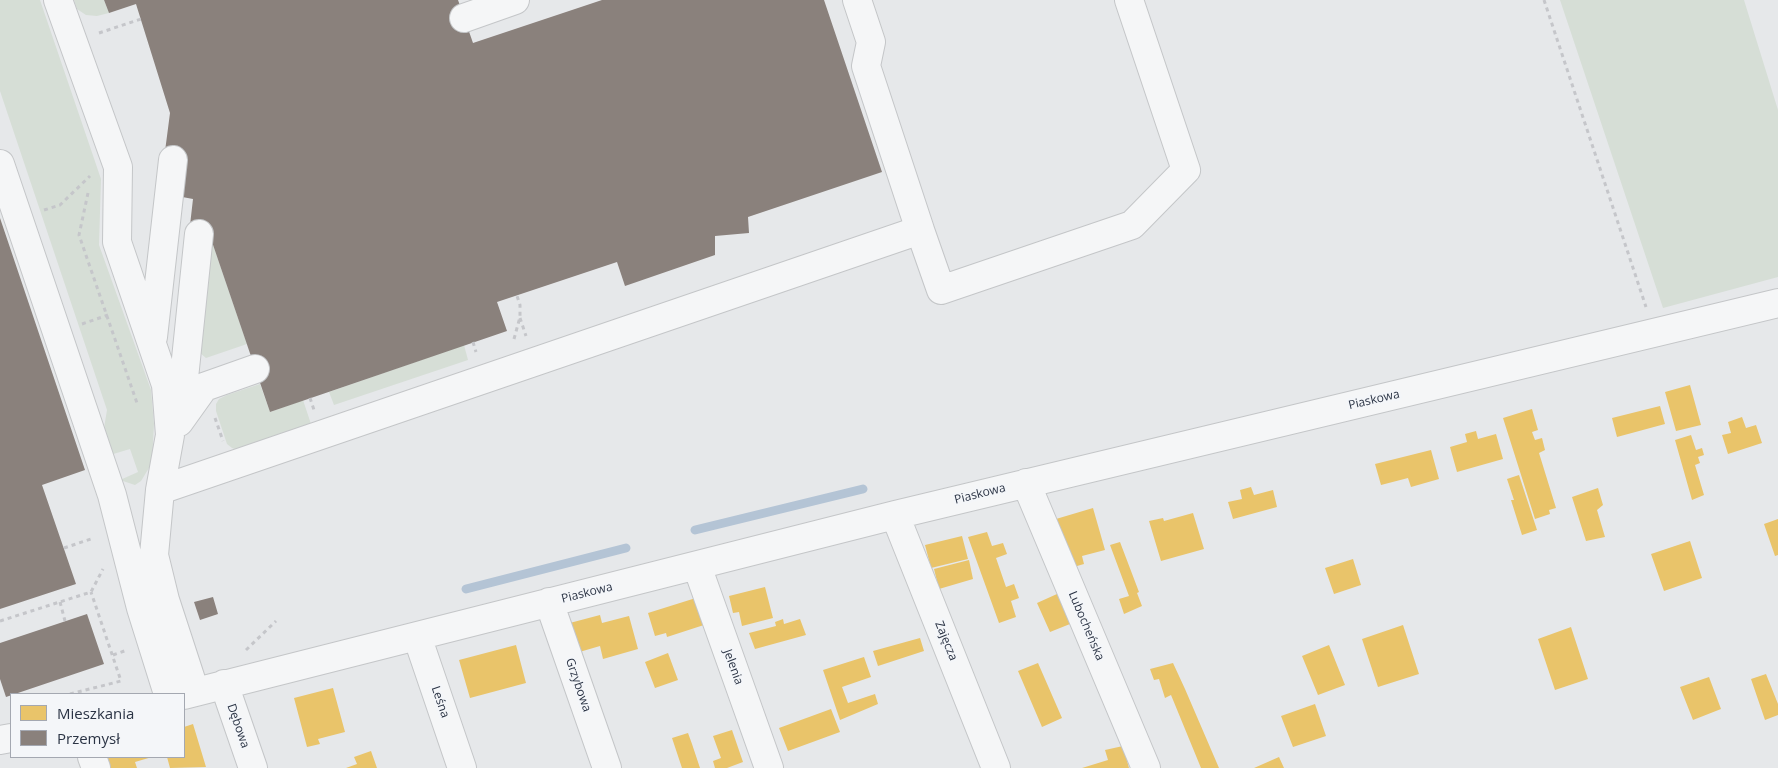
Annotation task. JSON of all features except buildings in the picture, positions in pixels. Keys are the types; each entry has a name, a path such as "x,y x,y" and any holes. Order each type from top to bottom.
{"street":[{"path":"58,0 118,167 116,242 164,379"},
{"path":"464,18 515,0"},
{"path":"857,0 871,42 866,66 941,290 1132,226 1186,170 1129,0"},
{"path":"152,344 173,160"},
{"path":"0,164 112,495 141,608 182,693"},
{"path":"170,435 164,379 185,197"},
{"path":"160,490 920,230"},
{"path":"182,693 165,600 154,556 160,490 170,435 184,378 199,234"},
{"name":"Piaskowa","path":"185,693 895,515 1778,303"},
{"path":"170,435 204,387 255,370"},
{"name":"Lubocheńska","path":"1026,483 1146,768"},
{"name":"Zajęcza","path":"895,515 996,768"},
{"name":"Jelenia","path":"697,566 769,768"},
{"name":"Grzybowa","path":"549,602 607,768"},
{"name":"Leśna","path":"417,636 462,768"},
{"name":"Dębowa","path":"224,684 253,768"}],"path":[{"path":"1544,0 1655,333"},
{"path":"19,218 60,205 92,173"},
{"path":"511,344 516,334 520,317 520,305 517,296"},
{"path":"0,621 90,592 104,566"},
{"path":"74,693 121,681 90,592"},
{"path":"60,602 65,621"},
{"path":"241,654 276,621"}],"shaded area":[{"path":"0,0 40,0 101,179 99,245 151,390 154,424 152,463 141,481 135,485 120,480 138,472 130,449 110,455 103,434 107,410 0,91"},
{"path":"74,0 104,0 109,13 97,16 86,15 77,9"},
{"path":"1560,0 1744,0 1778,110 1778,277 1663,308"},
{"path":"210,236 247,344 206,358 200,353"},
{"path":"464,345 468,360 334,405 329,392"},
{"path":"260,384 270,412 303,400 311,424 238,450 232,448 227,444 216,411 216,404 219,399 227,395"}],"waterway":[{"path":"695,530 863,489"},
{"path":"466,589 626,548"}]}
